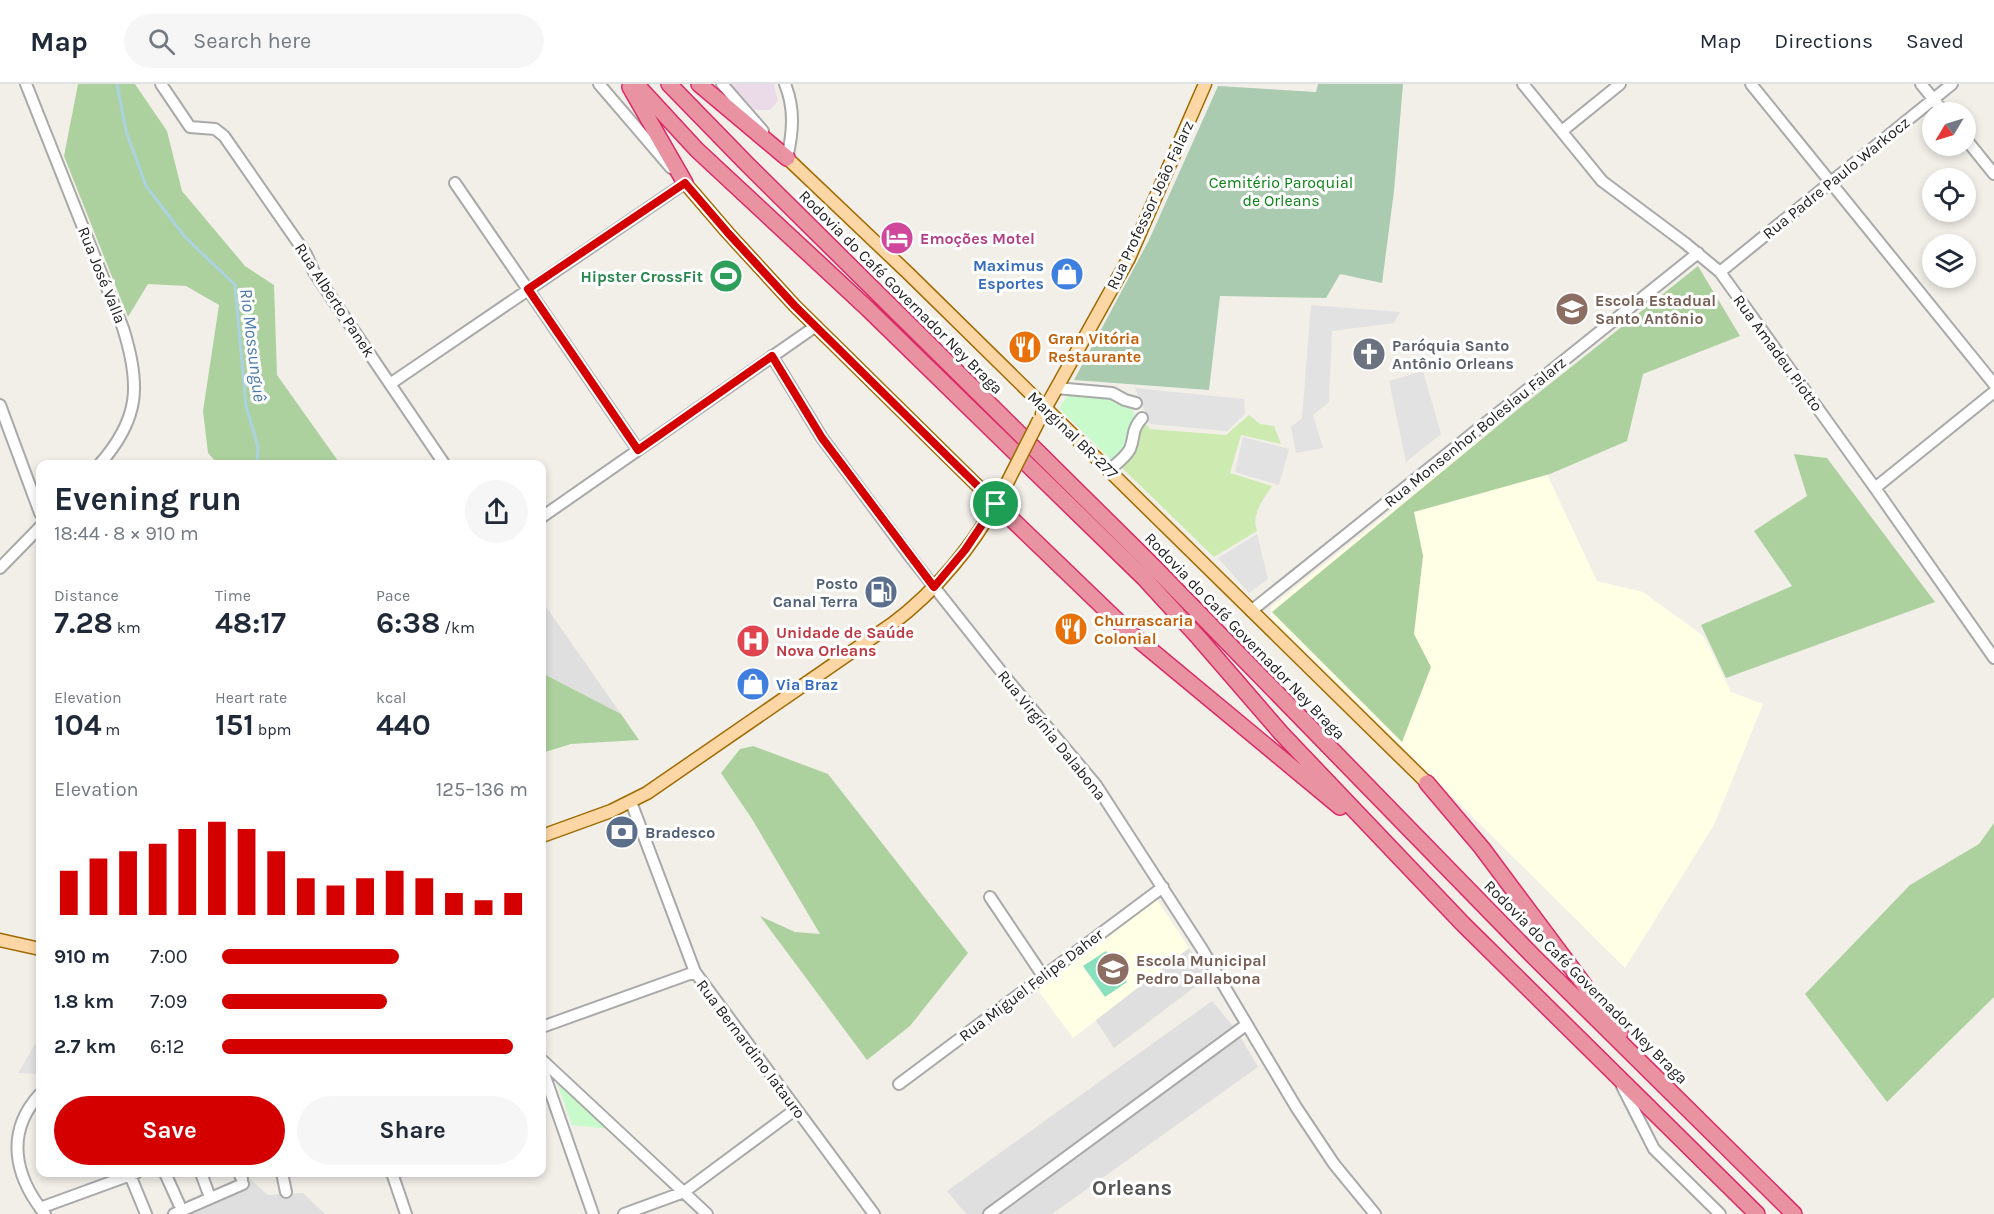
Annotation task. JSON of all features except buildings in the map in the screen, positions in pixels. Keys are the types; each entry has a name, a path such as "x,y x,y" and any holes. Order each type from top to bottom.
{"highway":[{"path":"628,84 685,183"},
{"name":"Rodovia do Café Governador Ney Braga","path":"636,84 697,150 909,348 1144,578 1274,725 1389,847 1497,958 1757,1214"},
{"name":"Rodovia do Café Governador Ney Braga","path":"669,84 1152,565 1524,948 1794,1214"},
{"path":"699,84 787,158"},
{"path":"999,498 1129,632 1389,847"},
{"path":"1427,783 1482,848 1648,1071"}],"main road":[{"name":"Rua Professor João Falarz","path":"546,835 631,802 665,782 881,632 911,609 934,587 965,550 999,498 1045,408 1124,269 1205,84"},
{"name":"Marginal BR-277","path":"787,158 909,274 1427,783"},
{"path":"685,183 766,275 816,326 999,498"},
{"path":"0,940 36,948"}],"street":[{"name":"Rua José Valla","path":"26,84 123,328 133,367 135,386 130,417 115,446 103,460"},
{"name":"Rua Alberto Panek","path":"161,84 190,127 215,129 224,136 306,254 314,272 442,460"},
{"path":"390,384 685,183 598,84"},
{"name":"Marginal BR-277","path":"722,84 787,158"},
{"path":"785,84 792,107 793,123 787,158"},
{"name":"Rua Amadeu Piotto","path":"1523,84 1602,181 1720,272 1993,654"},
{"path":"1562,131 1620,84"},
{"path":"1750,84 1994,384"},
{"path":"1921,84 1936,102"},
{"name":"Rua Padre Paulo Warkocz","path":"1720,272 1952,84"},
{"path":"1976,152 1994,174"},
{"path":"455,183 638,450"},
{"name":"Rua Monsenhor Boleslau Falarz","path":"1251,610 1698,253"},
{"path":"546,514 816,326"},
{"name":"Rua Virgínia Dalabona","path":"772,356 822,438 934,587 1011,684 1090,777 1202,949 1285,1089 1334,1164 1374,1214"},
{"path":"1056,388 1112,393 1136,403"},
{"path":"1875,488 1994,392"},
{"path":"0,405 36,502"},
{"path":"1109,470 1129,451 1133,429 1142,418"},
{"path":"0,568 36,531"},
{"name":"Rua Bernardino Iatauro","path":"631,802 695,972 874,1214"},
{"name":"Rua Miguel Felipe Daher","path":"899,1084 1162,887"},
{"path":"990,897 1043,976"},
{"path":"546,1026 695,972"},
{"path":"989,1214 1246,1025"},
{"path":"546,1064 707,1214"},
{"path":"1616,1075 1654,1149 1720,1214"},
{"path":"546,1079 593,1214"},
{"path":"36,1099 23,1120 17,1145 20,1171 30,1193 42,1211 126,1177"},
{"path":"624,1214 684,1192 796,1109"},
{"path":"134,1177 146,1214"},
{"path":"166,1177 176,1209 242,1178"},
{"path":"202,1177 208,1192"},
{"path":"283,1177 286,1192"},
{"path":"393,1177 406,1214"}],"shaded area":[{"path":"730,84 774,84 778,101 770,110 755,110"},
{"path":"1311,305 1400,312 1394,323 1332,331 1329,402 1313,415 1323,448 1296,453 1291,427 1302,418"},
{"path":"1423,371 1441,434 1406,462 1389,381"},
{"path":"1135,388 1244,399 1245,414 1227,431 1150,424"},
{"path":"1517,410 1597,581 1643,592 1698,632 1704,637 1731,692 1763,704 1714,825 1625,968 1271,617 1271,607"},
{"path":"1243,437 1289,449 1279,485 1235,472"},
{"path":"1257,534 1268,579 1249,593 1218,558"},
{"path":"546,607 621,714 546,675"},
{"name":"Escola Municipal Pedro Dallabona","path":"1156,898 1189,948 1073,1038 1037,989"},
{"path":"1189,948 1208,977 1114,1048 1095,1019"},
{"path":"1212,1001 1237,1031 1258,1067 1052,1214 966,1214 947,1191"},
{"path":"36,1043 36,1074 18,1073"},
{"path":"249,1178 268,1195 303,1193 325,1214 164,1214"}],"green space":[{"path":"78,84 135,84 167,131 182,191 245,266 274,285 277,375 337,460 214,460 208,453 203,411 219,305 186,286 148,284 128,317 64,156"},
{"name":"Cemitério Paroquial de Orleans","path":"1318,84 1403,84 1394,191 1382,283 1340,274 1326,298 1220,296 1209,390 1074,380 1149,240 1218,86 1316,92"},
{"path":"1698,266 1740,336 1643,374 1627,441 1550,474 1414,512 1423,556 1414,634 1431,667 1402,742 1272,612 1517,410"},
{"path":"1068,395 1113,399 1130,405 1136,418 1128,434 1125,450 1112,461 1059,408"},
{"path":"1249,415 1260,424 1274,426 1281,444 1241,435 1230,473 1272,486 1257,513 1257,531 1214,557 1122,468 1135,450 1138,432 1146,424 1150,429 1226,435"},
{"path":"1794,454 1827,458 1935,602 1726,678 1701,625 1792,586 1754,531 1807,496"},
{"path":"546,675 621,714 639,740 571,744 546,752"},
{"path":"753,746 828,774 968,953 910,1026 867,1060 760,916 795,932 820,934 752,819 721,773 740,749"},
{"path":"1994,823 1994,997 1887,1102 1805,994 1910,885 1979,844"},
{"path":"1106,951 1127,982 1105,997 1083,966"},
{"path":"556,1080 610,1129 572,1125"}],"waterway":[{"name":"Rio Mossunguê","path":"117,84 126,131 146,186 185,237 235,285 246,406 258,447 257,460"}],"place":[{"name":"Emoções Motel","path":"897,238"},
{"name":"Maximus Esportes","path":"1067,274"},
{"name":"Hipster CrossFit","path":"726,276"},
{"name":"Escola Estadual Santo Antônio","path":"1572,309"},
{"name":"Gran Vitória Restaurante","path":"1025,347"},
{"name":"Paróquia Santo Antônio Orleans","path":"1369,354"},
{"name":"Posto Canal Terra","path":"881,592"},
{"name":"Churrascaria Colonial","path":"1071,629"},
{"name":"Unidade de Saúde Nova Orleans","path":"753,641"},
{"name":"Via Braz","path":"753,684"},
{"name":"Bradesco","path":"622,832"},
{"name":"Escola Municipal Pedro Dallabona","path":"1113,969"}],"district":[{"name":"Orleans","path":"1132,1188"}],"route":[{"path":"685,183 795,306 996,504 965,550 934,587 822,438 772,356 638,450 528,289 685,183"}]}
